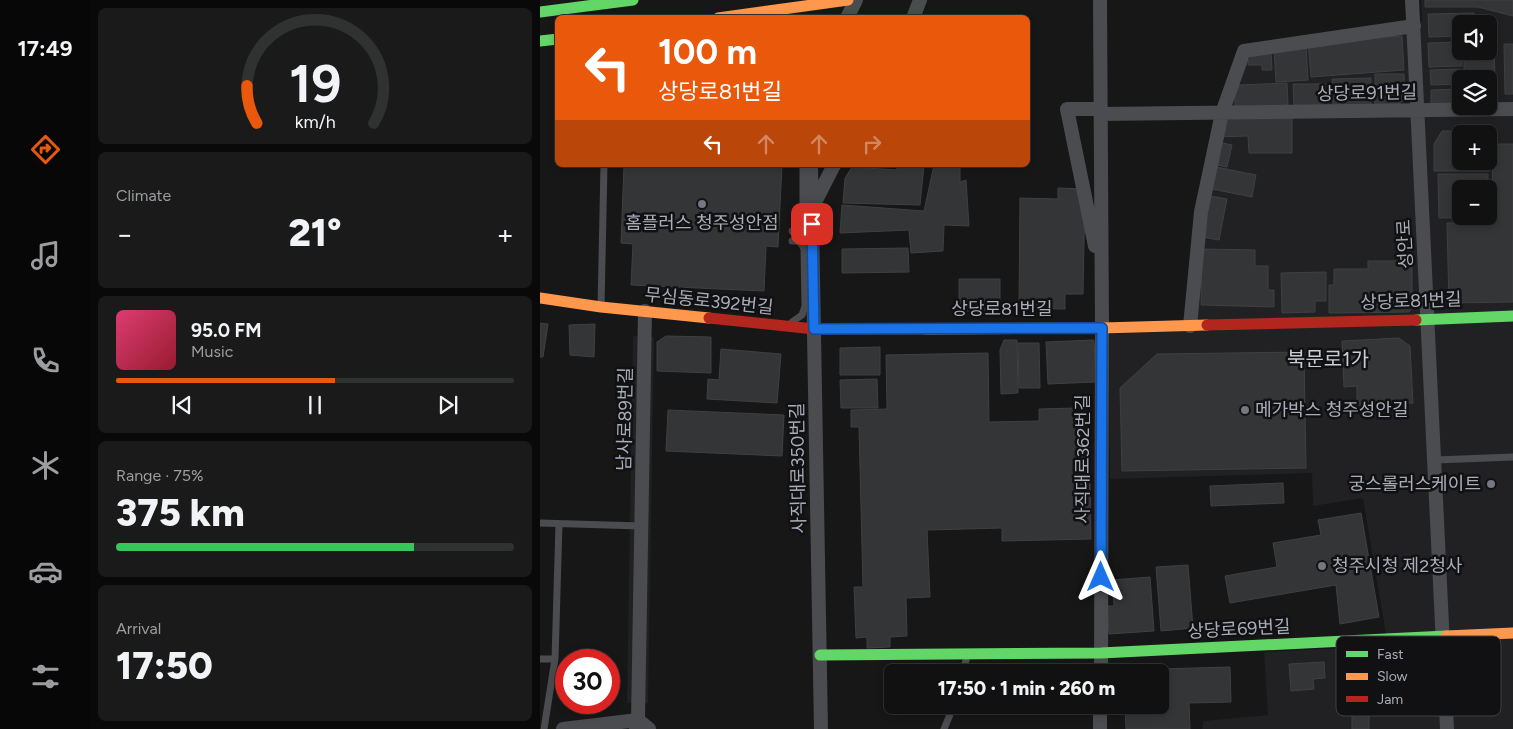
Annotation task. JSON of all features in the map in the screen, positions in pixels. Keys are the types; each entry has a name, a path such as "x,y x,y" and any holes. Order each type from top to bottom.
{"street":[{"path":"540,12 633,0"},
{"path":"747,15 811,8 848,0"},
{"path":"848,15 856,0"},
{"path":"914,15 920,0"},
{"name":"사직대로362번길","path":"1100,0 1102,276 1101,664"},
{"name":"성안로","path":"1412,0 1444,636"},
{"path":"1190,326 1200,212 1222,113 1244,51 1414,26"},
{"path":"540,41 555,39"},
{"name":"사직대로362번길","path":"1100,112 1067,109 1102,276"},
{"name":"상당로91번길","path":"1100,112 1222,113 1513,109"},
{"name":"사직대로350번길","path":"812,167 821,729"},
{"name":"사직대로350번길","path":"812,207 833,167"},
{"name":"무심동로392번길","path":"540,298 645,312 814,329"},
{"name":"남사로89번길","path":"637,724 645,312"},
{"name":"상당로81번길","path":"814,329 1102,328 1428,320 1513,316"},
{"name":"상당로69번길","path":"1461,636 1513,633"},
{"name":"상당로69번길","path":"820,655 1101,654 1336,642"},
{"path":"1100,714 1100,729"},
{"name":"성안로","path":"1447,716 1447,729"},
{"path":"563,729 637,724 649,729"}],"lane":[{"path":"792,231 800,228 803,221 803,167"},
{"path":"601,307 604,168"},
{"path":"782,326 795,321 802,314 805,306 804,249 798,241 792,241"},
{"path":"1435,460 1513,457"},
{"path":"540,523 642,526"},
{"path":"555,649 559,524"},
{"path":"965,664 967,654"},
{"path":"540,659 555,659 544,729"},
{"path":"944,729 950,714"}],"shaded area":[{"path":"1421,0 1513,0 1513,729 1202,729 1203,721 1268,715 1264,652 1336,649 1336,716 1501,716 1501,636 1386,636 1363,498 1313,506 1312,473 1110,479 1108,334 1192,331 1200,236 1227,107 1246,53 1422,21"},
{"path":"633,336 654,337 648,703 627,703"}],"building":[{"path":"1425,0 1513,0 1513,16 1478,7 1425,7"},
{"path":"1474,13 1474,15 1452,15 1452,36 1429,37 1428,14"},
{"path":"1402,36 1404,70 1311,77 1308,43"},
{"path":"1452,42 1452,60 1462,60 1462,66 1429,67 1428,43"},
{"path":"1504,44 1513,44 1513,94 1505,94"},
{"path":"1306,46 1308,80 1276,82 1274,48"},
{"path":"1257,51 1271,51 1272,70 1262,70 1262,65 1248,65 1248,61"},
{"path":"1464,60 1494,60 1495,70 1464,70"},
{"path":"1460,69 1460,70 1452,70 1452,84 1431,85 1430,70"},
{"path":"1375,74 1404,74 1405,99 1394,108 1375,108"},
{"path":"1371,78 1371,106 1333,106 1332,79"},
{"path":"1287,83 1288,105 1235,108 1235,96 1239,85"},
{"path":"1293,84 1328,84 1329,107 1294,107"},
{"path":"1452,89 1452,104 1431,105 1431,90"},
{"path":"1292,110 1292,153 1249,153 1248,136 1216,137 1216,111"},
{"path":"1442,131 1452,131 1452,170 1489,171 1434,171 1434,144"},
{"path":"1222,143 1232,145 1227,167 1217,165"},
{"path":"1497,144 1513,144 1513,302 1449,303 1447,223 1452,223 1452,225 1497,225 1497,180 1492,180 1492,170 1497,170"},
{"name":"홈플러스 청주성안점","path":"624,167 782,167 778,247 766,246 764,291 631,285 633,244 621,243"},
{"path":"852,167 897,170 897,167 924,167 920,205 843,203 845,178"},
{"path":"934,167 960,167 960,182 966,180 969,226 944,225 943,251 911,253 909,230 840,233 842,205 924,211"},
{"path":"1216,167 1256,175 1252,197 1212,189"},
{"path":"1438,174 1488,174 1488,180 1452,180 1452,218 1439,218"},
{"path":"1058,188 1085,189 1083,294 1065,294 1065,309 1019,308 1020,198 1058,199"},
{"path":"1210,196 1227,199 1219,240 1202,237"},
{"path":"908,248 909,272 842,273 842,249"},
{"path":"1202,249 1255,250 1255,266 1268,266 1268,290 1274,290 1274,307 1201,305"},
{"path":"1368,261 1412,261 1412,307 1409,312 1329,313 1329,285 1334,285 1334,269 1368,269"},
{"path":"1326,272 1326,301 1315,301 1315,312 1282,313 1281,273"},
{"path":"959,279 1000,279 1000,311 959,311"},
{"path":"540,323 548,324 543,357 540,357"},
{"path":"595,324 594,357 570,355 569,325"},
{"path":"666,336 711,337 711,373 657,371 657,342"},
{"path":"1399,338 1410,346 1413,403 1357,406 1357,386 1344,387 1342,341"},
{"path":"1004,340 1017,340 1018,393 1001,394 1000,350"},
{"path":"1094,340 1096,382 1048,384 1046,342"},
{"path":"1018,343 1039,343 1040,388 1019,388"},
{"path":"880,347 880,375 840,375 840,348"},
{"path":"721,349 781,354 777,403 707,399 708,379 719,380"},
{"path":"1304,352 1306,468 1122,471 1120,388 1157,354"},
{"path":"988,353 989,422 1039,421 1039,409 1075,408 1076,423 1089,423 1091,539 1002,541 1002,528 927,530 930,597 906,598 907,636 890,637 890,647 867,648 867,637 856,638 854,587 863,587 859,427 851,427 851,410 887,409 886,355"},
{"path":"877,379 878,408 841,408 840,380"},
{"path":"668,410 784,415 782,456 666,451"},
{"path":"1283,483 1284,503 1211,506 1210,486"},
{"path":"1361,513 1379,617 1340,624 1336,585 1230,603 1225,576 1277,567 1273,543 1321,535 1318,520"},
{"path":"1188,565 1193,628 1161,631 1156,567"},
{"path":"1150,577 1154,631 1109,634 1107,606 1114,606 1112,580"},
{"path":"1324,662 1325,678 1313,679 1314,689 1291,691 1289,664"},
{"path":"1230,667 1231,702 1189,703 1190,729 1126,729 1125,714 1169,714 1169,669"},
{"path":"1352,716 1369,716 1369,729 1352,729"}],"traffic: fast":[{"path":"540,12 633,0"},
{"path":"540,41 555,39"},
{"path":"1416,320 1513,316"},
{"path":"820,655 1101,653 1336,641"}],"traffic: slow":[{"path":"740,15 848,0"},
{"path":"540,298 601,307 709,318"},
{"path":"926,329 1102,328 1207,325"},
{"path":"1446,636 1513,633"}],"traffic: jam":[{"path":"709,318 814,329 926,329"},
{"path":"1207,325 1416,320"}],"place":[{"name":"홈플러스 청주성안점","path":"702,204"},
{"name":"메가박스 청주성안길","path":"1245,410"},
{"name":"궁스롤러스케이트","path":"1491,484"},
{"name":"청주시청 제2청사","path":"1322,566"}],"district":[{"name":"북문로1가","path":"1328,359"}],"route":[{"path":"812,224 814,329 1102,328 1101,577"}]}
